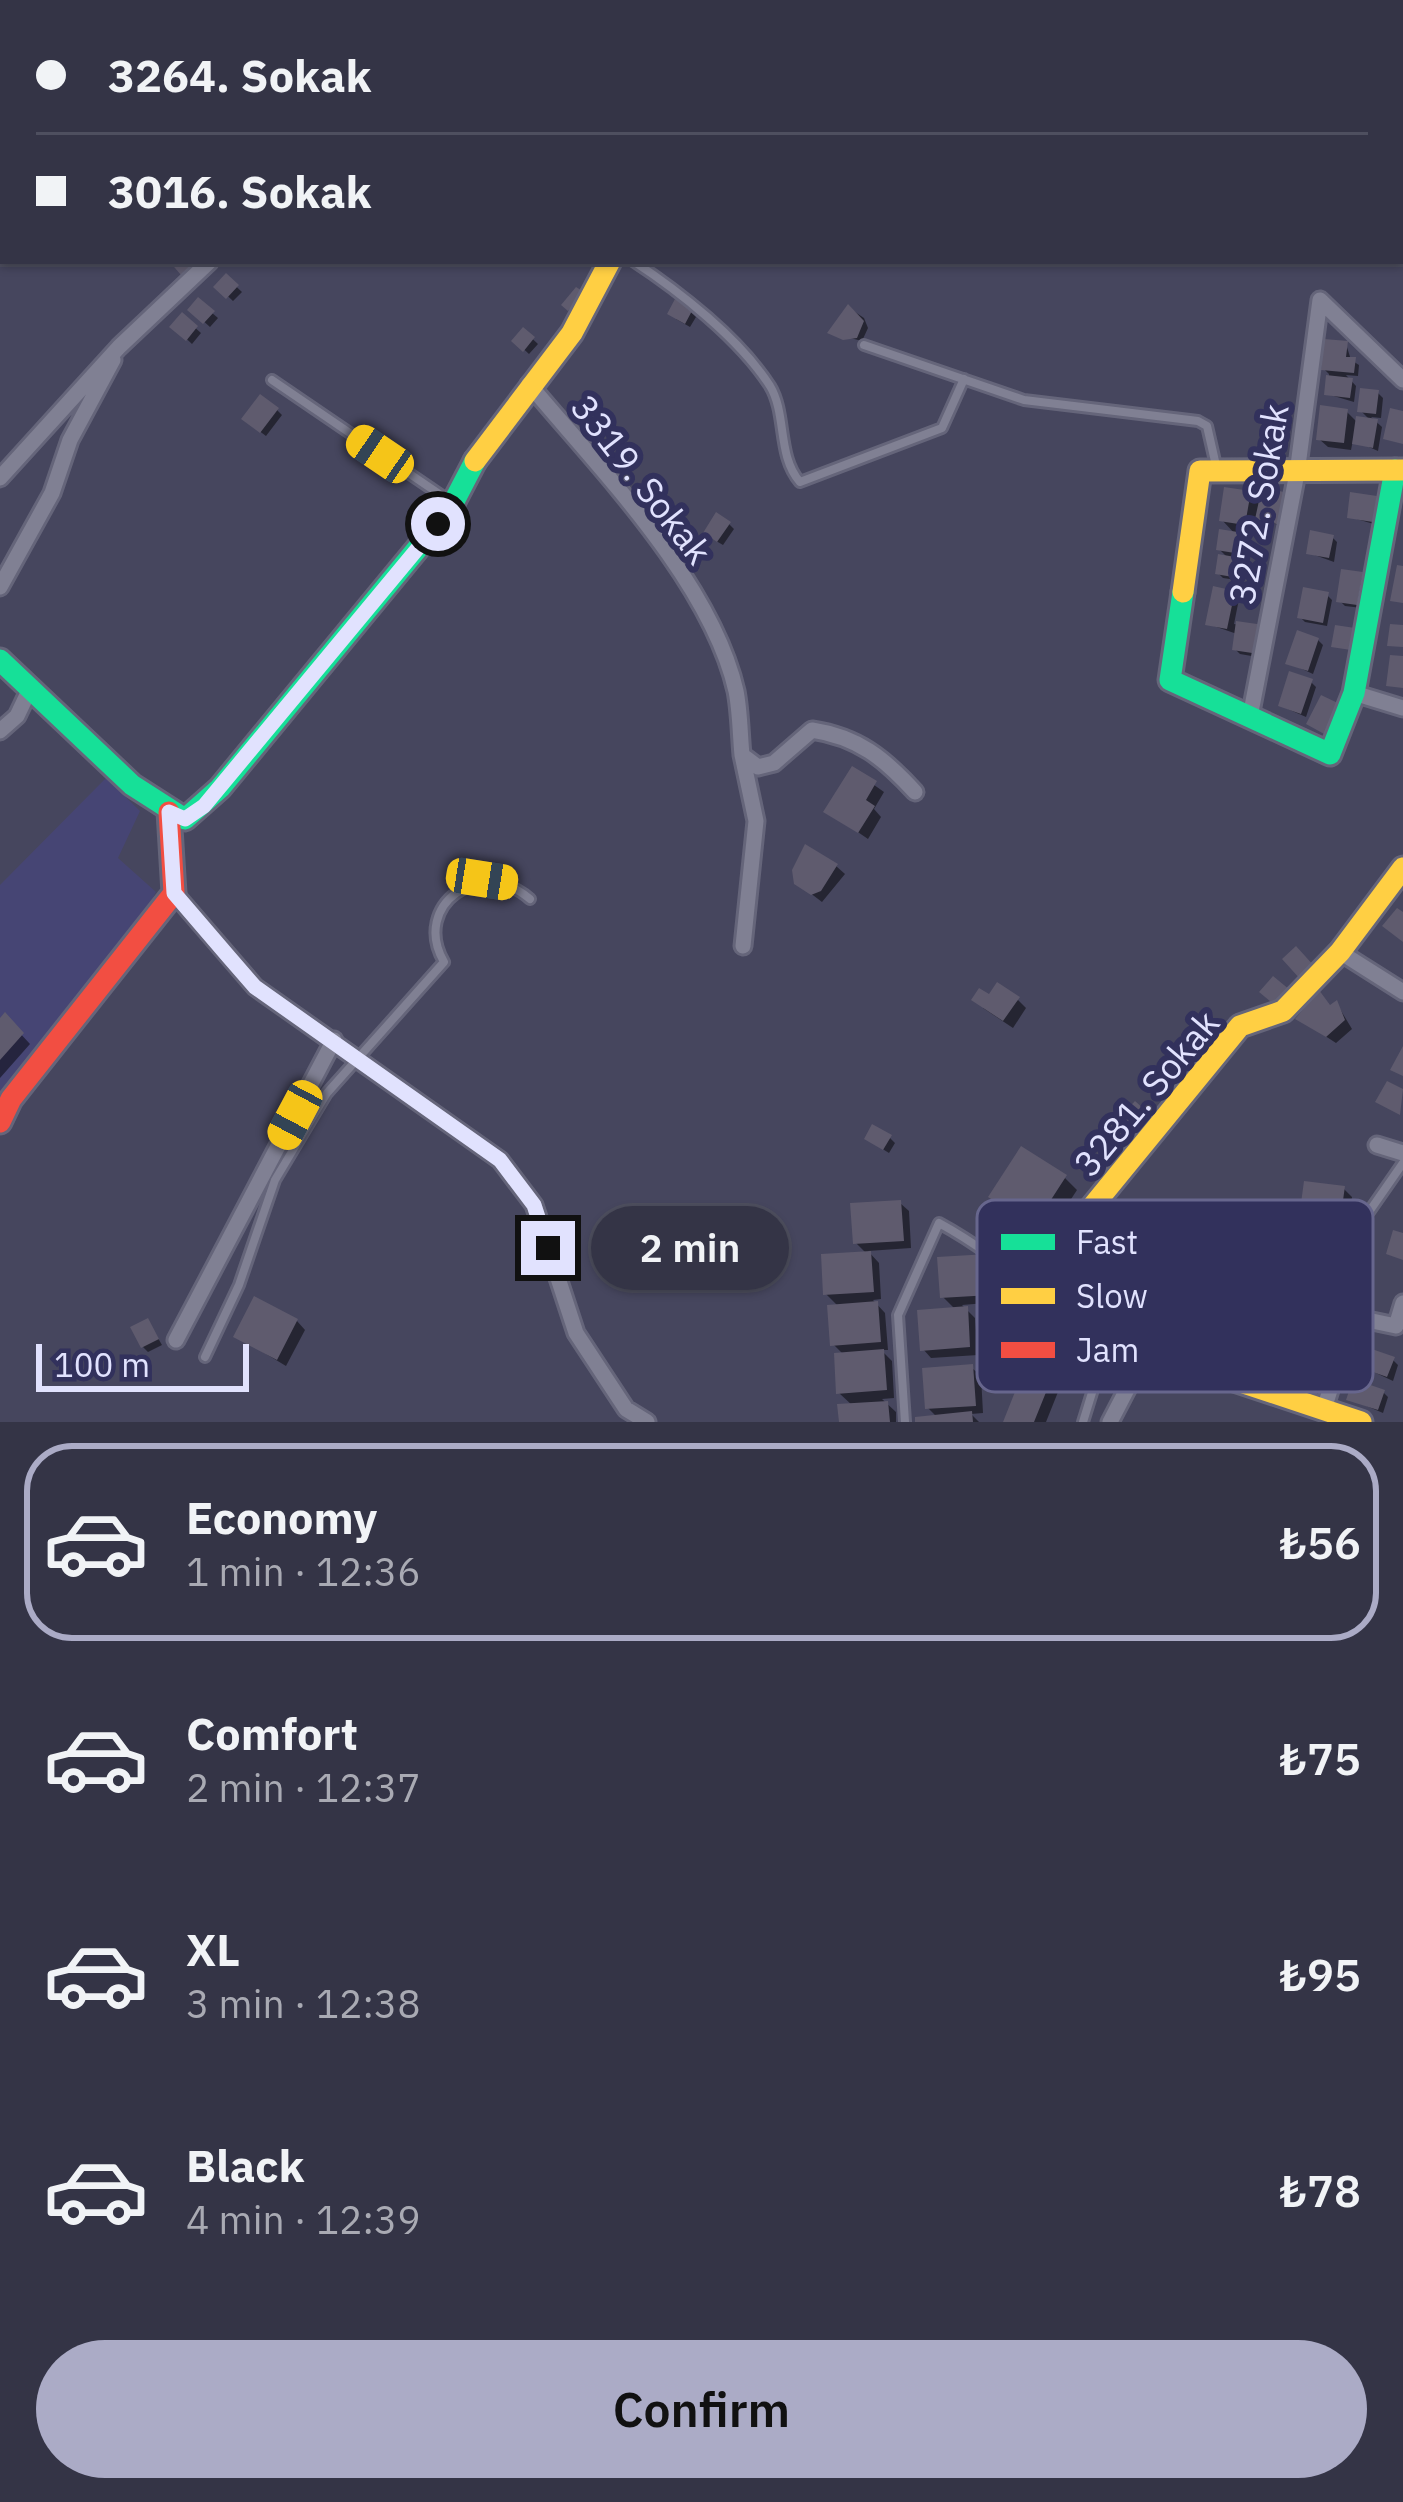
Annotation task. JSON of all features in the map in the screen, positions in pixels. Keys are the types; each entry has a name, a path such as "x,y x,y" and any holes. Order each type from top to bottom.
{"street":[{"path":"0,478 119,347 207,264"},
{"path":"0,660 28,693 48,703 156,807 185,819 204,806 452,503 461,480 529,384 565,345 608,264"},
{"name":"3272. Sokak","path":"1250,717 1297,473 1320,299 1403,380"},
{"path":"0,587 52,493 70,440 119,347"},
{"name":"3319. Sokak","path":"529,384 656,536 691,591 736,688 742,755 756,820 743,946"},
{"path":"1399,470 1354,693 1330,754 1170,680 1209,471 1399,470"},
{"path":"0,731 17,716 28,693"},
{"path":"1354,693 1403,708"},
{"path":"742,755 758,767 774,763 812,730 846,735 885,758 915,792"},
{"path":"169,812 174,893 255,987 500,1160 534,1205 576,1333 626,1409 646,1422"},
{"name":"3281. Sokak","path":"1098,1200 1240,1026 1283,1012 1340,952 1403,868"},
{"path":"0,1122 11,1100 174,893"},
{"path":"1340,952 1403,992"},
{"path":"176,1340 334,1040"},
{"path":"1377,1145 1403,1154"},
{"path":"1373,1322 1396,1326 1403,1303"},
{"path":"1110,1422 1126,1392"},
{"path":"1265,1392 1361,1422"},
{"path":"1324,1409 1329,1392"}],"lane":[{"path":"637,264 700,311 771,388 785,450 800,482 942,428 964,379"},
{"path":"864,345 1024,400 1198,421 1207,426 1209,471"},
{"path":"272,380 452,503"},
{"path":"205,1357 239,1285 275,1180 327,1093 444,962 435,924 452,896 482,879 513,884 530,899"},
{"path":"1373,1206 1403,1163"},
{"path":"905,1422 898,1315 939,1223 977,1243"},
{"path":"1083,1422 1092,1392"}],"shaded area":[{"path":"106,778 140,811 118,858 156,892 133,936 0,1092 0,885"}],"building":[{"path":"172,264 190,264 181,275"},
{"path":"226,273 239,285 226,299 213,287"},
{"path":"576,287 584,292 568,311 561,305"},
{"path":"198,297 215,311 203,324 187,310"},
{"path":"675,299 693,309 685,324 667,314"},
{"path":"848,304 864,321 857,338 843,340 827,333"},
{"path":"182,312 198,326 186,341 169,327"},
{"path":"523,327 535,337 523,352 511,341"},
{"path":"1324,339 1348,341 1346,357 1356,357 1354,373 1321,370"},
{"path":"1326,375 1353,378 1350,398 1324,395"},
{"path":"1360,388 1379,390 1376,414 1357,412"},
{"path":"260,394 279,408 260,433 241,419"},
{"path":"1320,405 1348,409 1344,443 1316,440"},
{"path":"1390,408 1403,411 1403,444 1383,439"},
{"path":"1356,416 1378,419 1373,448 1352,444"},
{"path":"1224,487 1251,491 1245,525 1219,521"},
{"path":"1262,487 1288,493 1281,525 1255,519"},
{"path":"1350,492 1377,496 1373,522 1347,518"},
{"path":"716,512 731,522 717,542 703,533"},
{"path":"1219,529 1244,533 1241,554 1216,550"},
{"path":"1310,530 1334,535 1329,558 1306,554"},
{"path":"1218,554 1241,558 1239,578 1215,574"},
{"path":"1397,565 1403,566 1403,603 1390,601"},
{"path":"1341,569 1363,572 1357,605 1336,602"},
{"path":"1213,586 1235,591 1227,629 1205,625"},
{"path":"1303,587 1329,592 1323,623 1297,618"},
{"path":"1236,621 1264,625 1259,654 1232,650"},
{"path":"1390,624 1403,625 1403,647 1387,646"},
{"path":"1335,625 1355,628 1351,650 1331,647"},
{"path":"1297,630 1319,638 1308,671 1285,664"},
{"path":"1390,655 1403,656 1403,688 1386,686"},
{"path":"1289,671 1313,679 1301,714 1278,706"},
{"path":"1321,695 1342,705 1326,735 1306,724"},
{"path":"852,766 877,781 866,800 875,806 858,833 823,812"},
{"path":"805,844 838,864 821,891 811,895 794,884 792,870"},
{"path":"1397,908 1403,912 1403,942 1382,926"},
{"path":"1296,946 1315,967 1301,980 1282,959"},
{"path":"1273,976 1290,990 1276,1006 1259,992"},
{"path":"997,982 1020,997 1003,1021 971,1000 979,988 989,994"},
{"path":"1319,990 1330,1005 1337,1000 1345,1020 1326,1037 1295,1019"},
{"path":"5,1012 24,1033 0,1060 0,1018"},
{"path":"1403,1046 1403,1076 1390,1070"},
{"path":"1387,1081 1403,1089 1400,1115 1375,1102"},
{"path":"1135,1101 1146,1111 1133,1126 1121,1116"},
{"path":"872,1124 892,1135 883,1150 864,1139"},
{"path":"1110,1140 1125,1153 1107,1172 1093,1159"},
{"path":"1021,1146 1067,1175 1051,1200 988,1197"},
{"path":"1304,1181 1345,1186 1343,1200 1301,1200"},
{"path":"901,1200 904,1241 853,1244 850,1203"},
{"path":"1393,1230 1403,1233 1403,1260 1386,1254"},
{"path":"871,1251 874,1292 823,1295 821,1254"},
{"path":"977,1255 977,1296 940,1298 937,1257"},
{"path":"254,1296 298,1319 277,1360 233,1337"},
{"path":"878,1301 881,1342 830,1346 827,1305"},
{"path":"968,1306 970,1347 920,1351 917,1310"},
{"path":"148,1318 159,1339 141,1348 130,1327"},
{"path":"884,1349 887,1390 836,1394 834,1353"},
{"path":"1373,1349 1395,1357 1387,1377 1373,1372"},
{"path":"973,1364 976,1406 925,1409 922,1368"},
{"path":"1373,1386 1385,1390 1378,1410 1346,1400 1349,1392 1373,1392"},
{"path":"1015,1392 1046,1392 1034,1422 1003,1422"},
{"path":"888,1401 890,1422 839,1422 837,1404"},
{"path":"972,1411 973,1422 915,1422 915,1417"}],"traffic: fast":[{"path":"0,660 132,785 185,819 220,788 450,509 475,461"},
{"path":"1183,592 1170,680 1330,754 1354,693 1395,470"}],"traffic: slow":[{"path":"475,461 572,333 608,264"},
{"path":"1183,592 1200,471 1403,470"},
{"path":"1098,1200 1240,1026 1283,1011 1340,952 1403,868"},
{"path":"1271,1392 1361,1422"}],"traffic: jam":[{"path":"0,1122 11,1099 174,893 169,812"}],"route":[{"path":"438,524 204,806 185,819 169,812 175,849 174,893 255,987 318,1027 419,1106 500,1160 534,1205 548,1248"}]}
